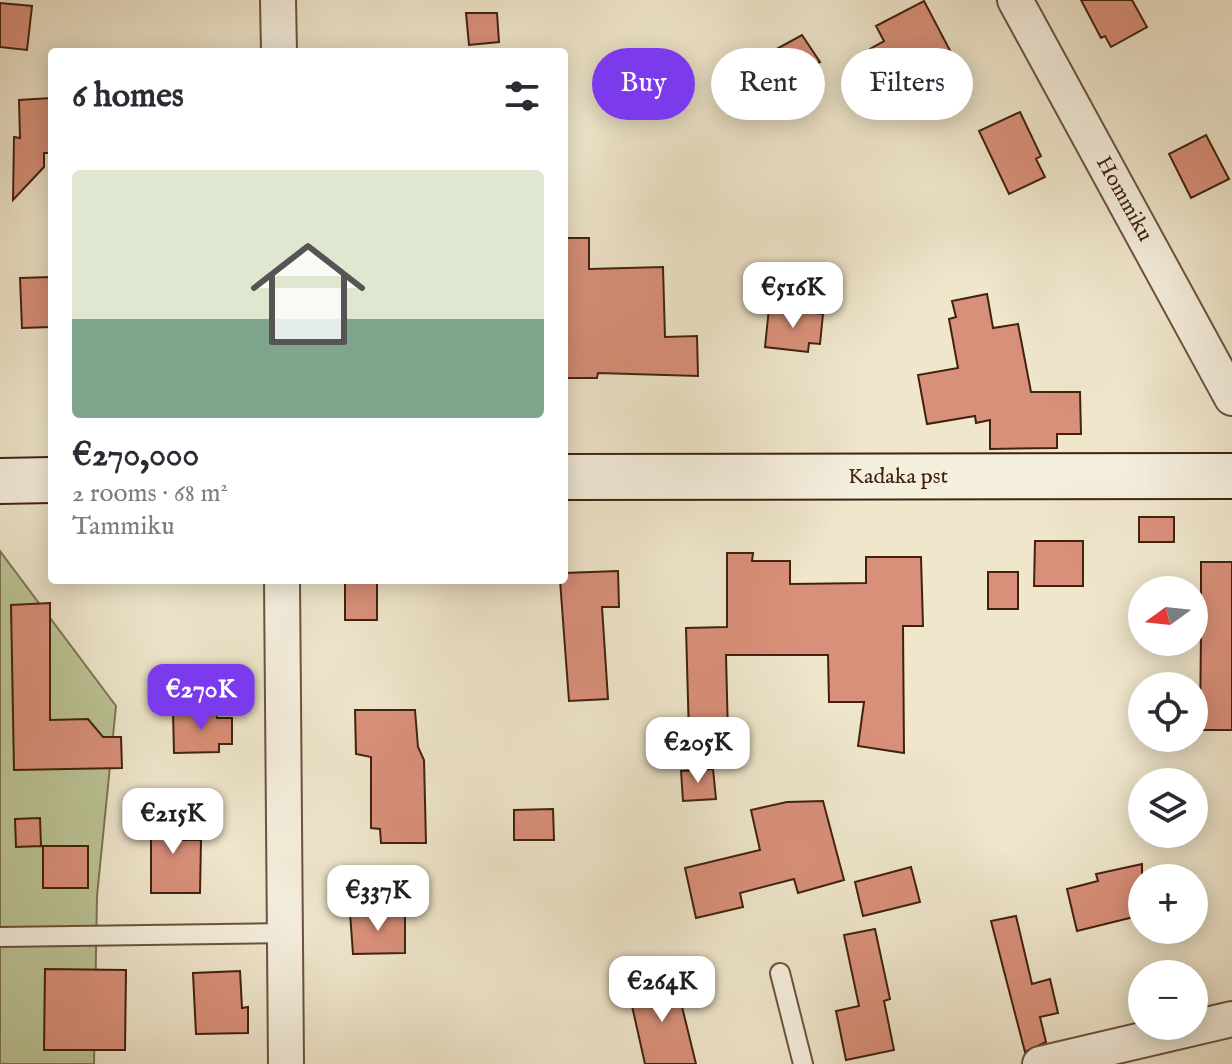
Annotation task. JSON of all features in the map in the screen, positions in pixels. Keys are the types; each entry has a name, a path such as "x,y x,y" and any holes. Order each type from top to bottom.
{"main road":[{"name":"Kadaka pst","path":"568,477 1232,476"},
{"path":"0,481 48,480"}],"street":[{"path":"278,0 279,48"},
{"name":"Hommiku","path":"1015,0 1232,398"},
{"path":"282,584 286,1064"},
{"path":"1040,1064 1232,1019"}],"lane":[{"path":"0,937 285,933"},
{"path":"780,973 803,1064"}],"green space":[{"path":"0,551 116,706 97,896 94,1064 0,1064"}],"building":[{"path":"1081,0 1132,0 1147,27 1111,47 1105,36 1101,38"},
{"path":"924,1 949,48 872,48 884,41 876,26"},
{"path":"0,3 32,6 27,50 0,47"},
{"path":"466,13 497,13 499,42 469,45"},
{"path":"802,35 811,48 778,48"},
{"path":"48,98 48,153 44,153 44,167 13,200 14,137 20,138 19,100"},
{"path":"1020,112 1041,156 1036,159 1045,177 1009,194 979,131"},
{"path":"1206,135 1229,179 1191,198 1169,154"},
{"path":"568,238 589,238 589,269 663,267 665,337 697,336 698,376 598,373 597,378 568,378"},
{"path":"48,277 48,327 22,328 20,278"},
{"path":"987,294 993,328 1018,324 1031,392 1080,392 1081,434 1057,434 1057,448 990,449 990,420 976,423 975,416 927,424 918,375 958,368 949,319 956,317 952,301"},
{"path":"769,308 823,314 820,344 809,343 808,352 765,347"},
{"path":"1139,517 1174,517 1174,542 1139,542"},
{"path":"1035,541 1083,541 1083,586 1034,586"},
{"path":"727,553 753,553 752,561 790,561 790,584 866,583 866,557 921,557 923,626 903,626 904,753 858,746 864,702 829,702 828,655 726,655 728,735 689,736 686,628 727,627"},
{"path":"1201,562 1232,562 1232,730 1208,730 1208,672 1201,672 1201,656 1208,656 1208,576 1201,576"},
{"path":"618,571 619,607 602,607 608,699 569,701 560,584 568,584 568,573"},
{"path":"988,572 1018,572 1018,609 988,609"},
{"path":"345,584 377,584 377,620 345,620"},
{"path":"50,603 50,720 88,719 103,737 121,737 122,768 14,770 11,605"},
{"path":"355,710 415,710 418,747 424,760 426,843 381,843 380,829 371,828 371,757 356,754"},
{"path":"217,711 217,718 232,718 232,744 219,744 219,752 174,753 173,712"},
{"path":"713,769 716,799 683,801 681,771"},
{"path":"823,801 844,880 798,893 794,879 740,893 743,907 696,918 685,868 760,850 751,810 787,802"},
{"path":"179,809 181,840 201,840 200,893 151,893 151,811"},
{"path":"553,809 554,840 514,840 514,810"},
{"path":"40,818 41,846 16,847 15,819"},
{"path":"43,846 88,846 88,888 43,888"},
{"path":"911,867 920,902 863,916 855,882"},
{"path":"1128,867 1128,918 1077,931 1067,889 1098,881 1096,874"},
{"path":"392,912 392,916 405,916 405,953 353,954 350,913"},
{"path":"1016,916 1032,984 1050,979 1058,1013 1040,1017 1046,1042 1025,1052 991,921"},
{"path":"875,929 890,999 884,1001 894,1050 846,1060 836,1011 859,1006 844,935"},
{"path":"45,969 126,970 125,1050 44,1050"},
{"path":"240,971 242,1008 248,1007 248,1033 196,1034 193,973"},
{"path":"675,978 696,1064 645,1064 628,988"}]}
